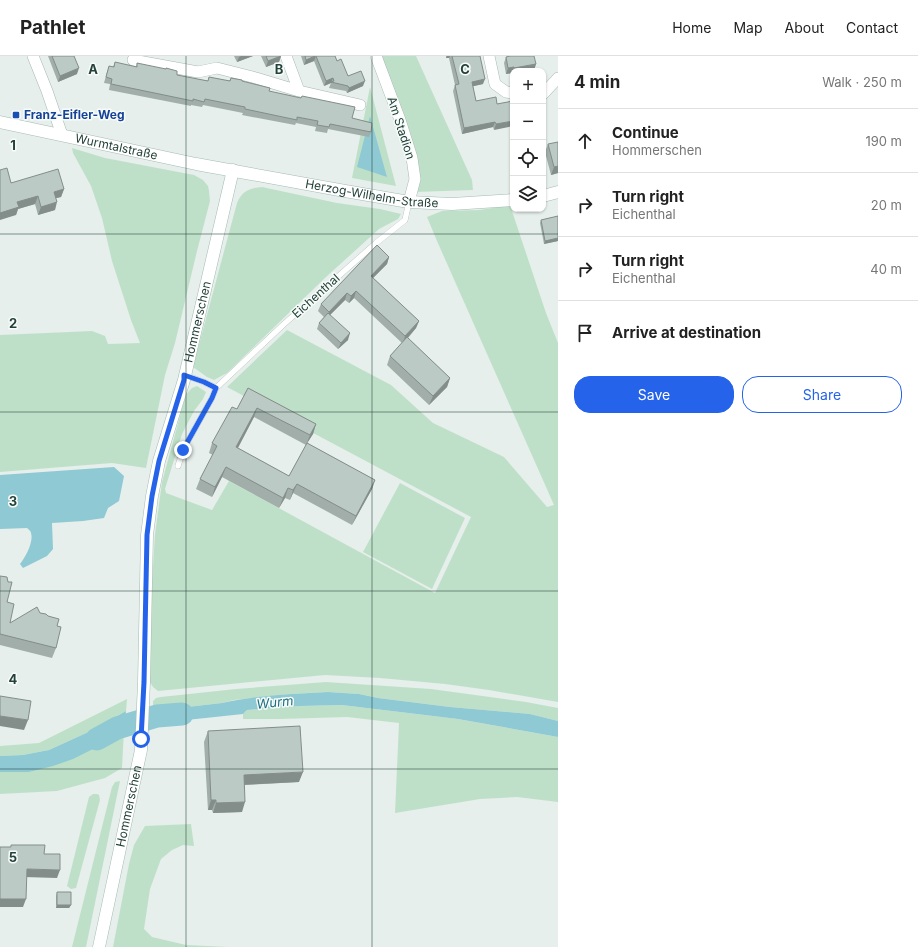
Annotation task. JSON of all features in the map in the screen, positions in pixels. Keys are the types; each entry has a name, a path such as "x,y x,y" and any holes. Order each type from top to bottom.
{"main road":[{"name":"Wurmtalstraße","path":"0,122 196,164 233,170"},
{"name":"Herzog-Wilhelm-Straße","path":"233,170 409,202 452,204 510,200"},
{"name":"Hommerschen","path":"99,947 141,750 147,535 152,496 159,461 184,380 233,170"},
{"path":"546,195 558,192"}],"street":[{"path":"33,56 62,135"},
{"path":"286,56 299,91"},
{"name":"Am Stadion","path":"376,56 400,120 412,158 415,179 409,202"},
{"path":"489,56 495,84 506,92 510,93"},
{"path":"133,60 161,61 198,72 217,68 299,91 360,105"},
{"path":"546,91 558,78"}],"lane":[{"name":"Eichenthal","path":"178,466 183,450 216,388 332,281 406,220 409,202"},
{"path":"184,375 216,388"}],"green space":[{"path":"379,56 416,56 472,180 473,190 415,192 418,179"},
{"path":"370,87 396,186 352,178"},
{"path":"72,148 105,158 194,175 203,180 208,186 210,201 175,343 165,375 146,468 112,463 0,472 0,335 92,331 105,336 108,344 140,343 112,261 102,218 91,186 73,153"},
{"path":"262,187 337,203 380,209 401,214 398,219 379,229 326,277 227,373 214,380 193,367 237,203 246,191 253,188"},
{"path":"510,205 510,212 512,212 546,313 558,343 558,702 445,684 325,675 158,691 150,682 152,582 155,534 162,482 186,394 192,388 197,386 206,392 182,434 165,489 166,493 212,510 229,481 435,593 471,517 227,387 287,330 391,385 433,423 504,457 547,507 554,505 427,217 442,211 480,210"},
{"path":"400,483 465,518 432,589 363,552"},
{"path":"326,682 431,689 526,702 558,708 558,721 530,714 450,707 378,698 359,694 328,692 290,694 234,700 222,703 153,711 153,701 156,698 161,697"},
{"path":"127,699 126,711 95,729 49,750 23,755 0,756 0,746 39,743"},
{"path":"342,705 458,719 558,737 558,802 517,797 480,799 395,813 399,723 347,717 243,719 243,714 247,710 300,706"},
{"path":"124,730 122,768 105,778 57,791 0,794 0,772 29,772 95,748"},
{"path":"120,781 86,947 72,947 112,787 115,782"},
{"path":"93,794 99,795 100,800 76,888 71,889 67,886 89,797"},
{"path":"191,824 194,846 183,845 172,850 161,859 150,889 144,929 152,937 186,945 228,947 113,947 134,845 145,826"}],"water":[{"path":"370,116 387,177 357,167"},
{"path":"114,467 124,476 119,501 108,508 104,518 52,523 53,549 47,556 23,568 20,564 30,545 32,537 31,532 27,528 0,529 0,475"},
{"path":"328,692 359,694 378,698 450,707 530,714 558,721 558,737 458,719 342,705 300,706 247,710 243,714 149,724 153,711 288,694"},
{"path":"126,711 124,730 95,748 73,759 29,772 0,772 0,756 23,755 49,750 95,729"}],"building":[{"path":"52,56 74,56 79,68 60,76"},
{"path":"266,56 281,56 268,61"},
{"path":"305,56 315,56 306,60"},
{"path":"316,56 335,56 337,61 341,59 348,76 361,71 365,81 349,88 348,86 331,82 334,81 333,78 326,81"},
{"path":"452,56 480,56 485,79 472,82 476,101 496,97 497,104 510,102 510,122 496,124 495,122 464,128 455,85 459,84"},
{"path":"534,56 536,64 508,68 506,57"},
{"path":"115,62 137,67 137,63 166,68 177,71 177,75 208,81 209,77 230,81 231,78 242,80 270,88 269,91 355,107 352,118 372,123 371,132 330,124 329,127 317,125 318,121 297,117 297,120 205,99 204,102 193,99 193,101 111,84 112,79 106,77 109,66 114,67"},
{"path":"558,142 558,166 554,167 548,144"},
{"path":"7,168 11,183 58,169 64,189 54,192 57,202 41,207 38,196 17,202 19,207 0,213 0,170"},
{"path":"558,216 558,238 545,241 541,220"},
{"path":"377,245 389,257 371,276 419,321 405,336 356,291 351,296 347,293 329,312 321,304"},
{"path":"328,313 350,333 341,343 319,323"},
{"path":"407,337 450,378 433,396 390,356"},
{"path":"248,388 316,424 310,435 257,408 236,447 289,476 307,443 375,480 356,516 297,484 293,490 288,488 283,498 226,467 215,487 200,479 217,446 212,443 232,407 237,409"},
{"path":"0,576 7,577 8,582 12,582 7,602 14,604 10,623 37,607 40,613 59,619 57,626 61,627 56,648 0,634"},
{"path":"0,696 31,701 28,720 0,716"},
{"path":"300,726 303,772 244,775 245,802 216,803 216,800 211,800 208,731"},
{"path":"11,845 45,845 44,854 60,854 60,870 27,869 26,899 0,899 0,847 11,847"},
{"path":"57,892 71,892 71,905 57,905"}],"waterway":[{"name":"Wurm","path":"97,739 117,728 157,716 182,714"}],"place":[{"name":"Franz-Eifler-Weg","path":"16,115"}],"route":[{"path":"141,739 144,682 147,535 152,496 159,461 184,380 184,375 216,388 183,450"}]}
